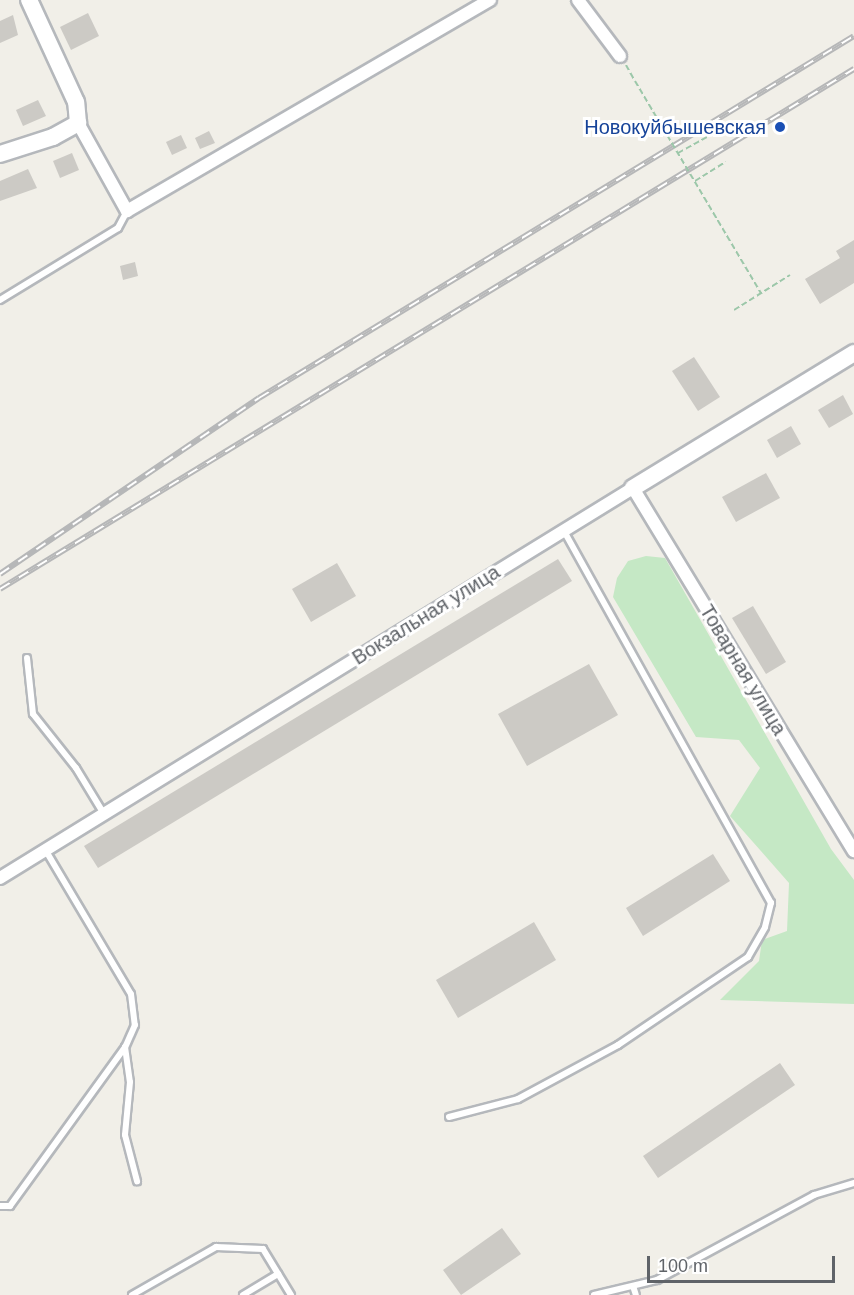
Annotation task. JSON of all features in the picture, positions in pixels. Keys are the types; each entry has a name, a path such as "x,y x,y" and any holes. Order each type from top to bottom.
{"street":[{"path":"29,0 76,102 78,123 127,211 490,0"},
{"path":"578,0 620,56"},
{"path":"0,154 53,137 78,123"},
{"name":"Вокзальная улица","path":"0,878 854,353"},
{"name":"Товарная улица","path":"633,488 854,851"}],"lane":[{"path":"0,300 118,228 127,211"},
{"path":"449,1117 518,1098 618,1045 748,957 765,927 771,903 563,530"},
{"path":"27,658 33,714 76,768 104,814"},
{"path":"0,1206 10,1206 125,1047 135,1025 131,994 46,851"},
{"path":"125,1047 130,1082 125,1135 138,1181"},
{"path":"594,1295 657,1280 814,1196 854,1183"},
{"path":"132,1295 216,1247 263,1249 291,1295"},
{"path":"243,1295 278,1274"},
{"path":"633,1286 636,1295"}],"path":[{"path":"620,56 761,293"},
{"path":"678,153 710,135"},
{"path":"695,180 725,162"},
{"path":"734,310 790,275"}],"green space":[{"path":"646,556 665,558 831,849 854,880 854,1004 720,1000 759,961 762,940 787,931 789,883 730,816 760,768 739,740 696,737 613,597 617,578 628,561"}],"building":[{"path":"88,13 99,36 71,50 60,27"},
{"path":"13,15 18,35 0,43 0,21"},
{"path":"38,100 46,116 23,126 16,110"},
{"path":"209,131 215,143 200,149 195,138"},
{"path":"181,135 187,148 172,155 166,142"},
{"path":"72,153 79,170 60,178 53,161"},
{"path":"28,169 37,188 0,201 0,181"},
{"path":"854,240 854,283 820,304 805,279 840,258 836,251"},
{"path":"135,262 138,276 123,280 120,266"},
{"path":"694,357 720,397 698,411 672,371"},
{"path":"843,395 853,414 829,428 818,410"},
{"path":"791,426 801,444 777,458 767,440"},
{"path":"766,473 780,498 736,522 722,497"},
{"path":"558,559 572,581 98,868 84,846"},
{"path":"337,563 356,596 311,622 292,589"},
{"path":"753,606 786,662 766,674 732,618"},
{"path":"589,664 618,715 527,766 498,714"},
{"path":"713,854 730,881 643,936 626,908"},
{"path":"534,922 556,960 458,1018 436,980"},
{"path":"780,1063 795,1085 658,1178 643,1156"},
{"path":"502,1228 521,1254 461,1295 443,1270"}],"railway":[{"path":"0,574 259,398 854,36"},
{"path":"0,589 854,69"}],"place":[{"name":"Новокуйбышевская","path":"780,127"}]}
